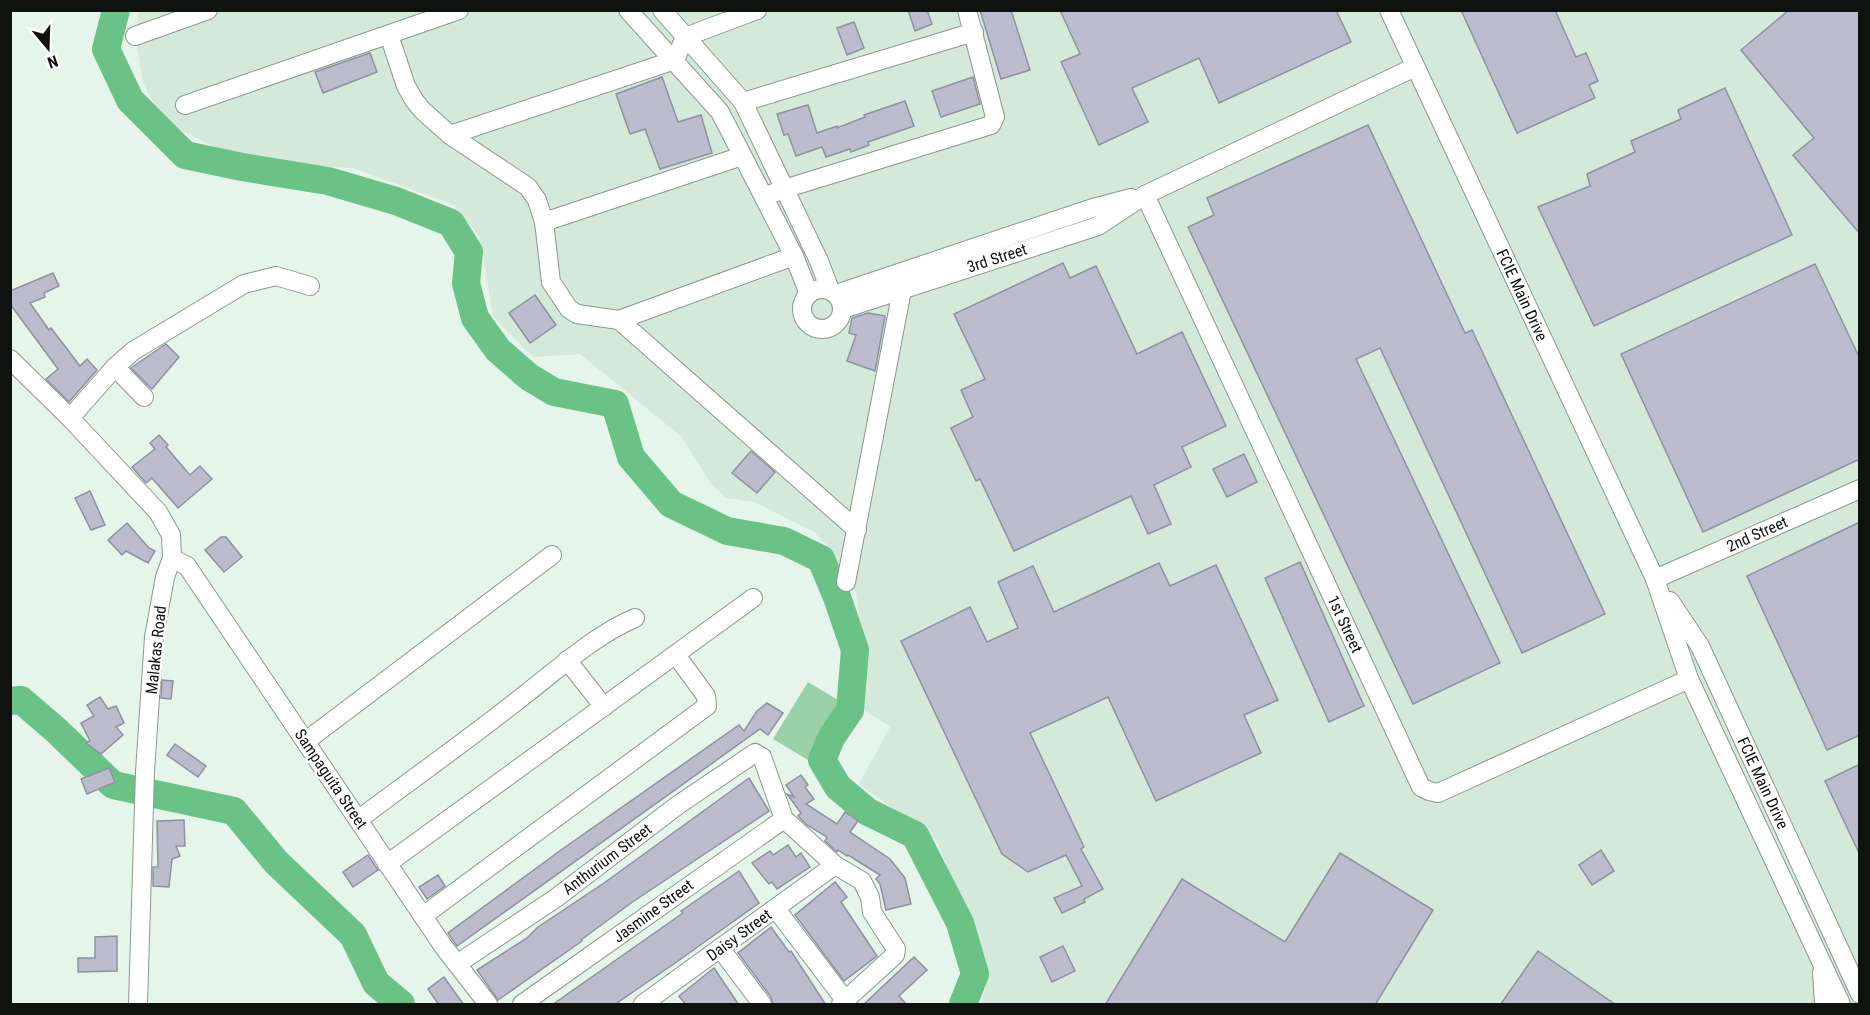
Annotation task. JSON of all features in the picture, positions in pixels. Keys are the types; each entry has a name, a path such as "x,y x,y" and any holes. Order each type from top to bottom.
{"street":[{"path":"135,36 185,14 208,10"},
{"path":"185,105 459,10"},
{"path":"628,10 720,112 794,256 809,294"},
{"path":"662,10 743,102 819,261 836,298 841,317 831,328 818,330 806,323 801,311 804,298 822,289 836,298"},
{"path":"450,135 675,60 685,37 757,10"},
{"path":"764,197 992,125 995,117 968,10"},
{"name":"FCIE Main Drive","path":"1389,10 1655,579 1689,679 1841,1005"},
{"path":"743,102 974,32"},
{"path":"389,34 406,86 422,110 450,135 528,187 537,200 544,222 551,282 569,309 577,314 619,320 794,256"},
{"name":"3rd Street","path":"836,298 900,282 1093,208 1145,195 1415,66"},
{"path":"544,222 742,156"},
{"name":"1st Street","path":"1145,195 1421,787 1438,793 1689,679"},
{"path":"70,418 115,367 133,351 244,284 276,276 310,286"},
{"path":"846,582 900,282"},
{"path":"619,320 857,530"},
{"name":"Malakas Road","path":"10,359 70,418 158,512 171,535 171,558 165,577 154,637 145,772 138,1005"},
{"path":"115,367 144,397"},
{"name":"2nd Street","path":"1655,579 1860,489"},
{"path":"306,741 552,555"},
{"name":"Sampaguita Street","path":"171,558 187,566 359,819 387,864 488,1005"},
{"name":"FCIE Main Drive","path":"1655,579 1700,646 1860,994"},
{"path":"387,864 753,598"},
{"path":"359,819 528,693 567,660 617,626 635,618"},
{"path":"423,916 707,706 706,696 676,655"},
{"path":"567,660 604,707"},
{"name":"Anthurium Street","path":"457,964 556,898 678,805 755,753 762,757 784,819"},
{"path":"776,909 843,1002 895,955 896,949 872,912 870,897 862,881 835,865 784,819"},
{"name":"Jasmine Street","path":"522,1005 784,819"},
{"name":"Daisy Street","path":"643,1005 667,998 720,948 835,865"},
{"path":"720,948 762,1005"},
{"name":"FCIE Main Drive","path":"1821,961 1824,1005"}],"shaded area":[{"path":"139,10 1859,11 1859,1004 982,1004 988,972 937,841 859,784 890,727 858,706 863,649 856,591 841,584 837,563 830,548 814,532 755,502 726,498 711,484 682,437 580,354 533,357 493,317 479,236 454,205 353,168 290,165 220,150 174,127 156,108 143,83 135,36"}],"green space":[{"path":"808,682 843,703 808,760 773,739"}],"building":[{"path":"908,10 927,10 932,24 915,31"},
{"path":"980,10 1011,10 1030,70 1001,79"},
{"path":"1060,10 1336,10 1351,42 1219,103 1199,58 1132,88 1148,122 1099,145 1061,62 1080,54"},
{"path":"1461,10 1555,10 1576,57 1586,53 1598,81 1589,85 1595,98 1517,133"},
{"path":"1789,10 1860,10 1860,234 1793,155 1814,138 1741,50"},
{"path":"854,22 864,48 847,55 837,28"},
{"path":"370,53 377,72 323,93 315,72"},
{"path":"662,77 678,122 701,115 712,153 660,169 645,129 630,134 616,94"},
{"path":"973,77 980,104 941,117 932,91"},
{"path":"1725,88 1792,235 1594,326 1538,207 1590,186 1587,174 1635,152 1631,141 1681,119 1678,110"},
{"path":"905,101 914,126 868,142 869,145 851,152 850,149 826,157 822,147 796,156 788,134 784,135 777,114 808,105 817,133 837,126 837,128 865,117 864,115"},
{"path":"1368,125 1465,333 1472,330 1605,614 1522,653 1380,348 1356,359 1500,663 1413,704 1188,227 1214,215 1207,198"},
{"path":"1063,263 1070,278 1096,266 1137,354 1182,332 1226,426 1182,447 1191,467 1154,485 1171,524 1148,534 1131,496 1014,551 980,479 976,481 951,428 973,417 961,390 985,379 954,314"},
{"path":"1815,264 1860,359 1860,459 1703,532 1621,354"},
{"path":"53,273 59,286 44,293 45,297 30,303 49,330 51,328 80,366 87,359 97,370 69,402 46,379 58,369 10,304 10,291"},
{"path":"535,295 556,325 530,343 509,313"},
{"path":"868,313 885,316 875,371 847,361 856,335 849,333 852,318"},
{"path":"166,344 179,357 152,389 131,368"},
{"path":"159,435 168,445 166,447 190,475 200,466 212,479 178,508 152,478 146,483 132,467 155,449 150,443"},
{"path":"751,451 775,472 757,493 732,473"},
{"path":"1244,454 1257,482 1227,497 1213,469"},
{"path":"90,491 105,525 91,530 75,498"},
{"path":"1860,522 1860,735 1827,750 1747,576"},
{"path":"127,523 149,548 155,551 148,563 126,551 122,555 108,540"},
{"path":"221,537 226,537 242,557 224,572 205,550"},
{"path":"1300,562 1364,706 1329,722 1265,578"},
{"path":"1159,563 1170,586 1216,565 1278,700 1244,715 1261,753 1156,801 1108,697 1030,733 1084,847 1081,849 1103,889 1084,899 1085,902 1062,913 1054,898 1082,886 1066,855 1028,872 1002,854 901,641 970,607 987,642 1018,628 998,582 1033,566 1054,612"},
{"path":"162,680 173,681 171,699 161,698"},
{"path":"100,697 108,709 116,706 124,723 116,727 123,735 101,754 86,743 90,741 81,723 94,716 87,705"},
{"path":"767,703 783,713 768,735 760,729 457,946 448,933 561,850 739,725 744,731 757,711"},
{"path":"175,744 206,766 198,777 167,755"},
{"path":"1860,764 1860,855 1825,781"},
{"path":"109,768 115,782 87,794 81,779"},
{"path":"801,775 808,785 805,787 814,799 806,804 837,824 845,812 858,821 850,832 890,859 905,878 911,904 886,910 880,884 876,879 880,875 848,855 838,850 837,852 825,841 827,837 807,825 798,816 801,813 787,794 794,797 786,785"},
{"path":"749,778 769,811 631,903 582,941 498,1000 477,970 527,938 538,927 604,883"},
{"path":"184,820 185,846 176,846 180,856 172,859 169,887 153,886 153,867 158,867 157,821"},
{"path":"788,845 796,857 801,853 810,867 777,889 772,882 769,884 752,863 770,851 773,855"},
{"path":"1601,850 1614,871 1592,885 1579,865"},
{"path":"1340,853 1433,910 1375,1005 1105,1005 1182,879 1285,942"},
{"path":"368,855 378,870 353,887 343,872"},
{"path":"739,871 759,903 614,1005 552,1005 683,913 681,911"},
{"path":"438,875 445,886 427,899 419,887"},
{"path":"835,882 847,897 841,902 877,956 844,981 795,915"},
{"path":"771,927 789,952 791,951 826,1005 773,1005 771,997 738,953"},
{"path":"117,936 117,971 78,972 78,958 95,958 95,937"},
{"path":"1063,946 1075,971 1052,982 1040,957"},
{"path":"1538,951 1616,1005 1500,1005"},
{"path":"914,957 927,970 899,996 907,1005 863,1005"},
{"path":"714,968 739,1005 686,1005 679,996"},
{"path":"444,977 464,1005 439,1005 428,989"}],"waterway":[{"path":"116,10 106,49 130,100 185,155 328,181 396,201 451,223 469,252 466,283 475,318 498,350 529,377 554,392 615,404 631,457 671,504 727,531 784,541 821,559 855,650 850,710 831,738 822,760 838,787 868,812 915,835 960,923 975,974 963,1004"},
{"path":"10,701 21,700 113,785 234,811 276,862 353,935 376,983 401,1004"}]}
